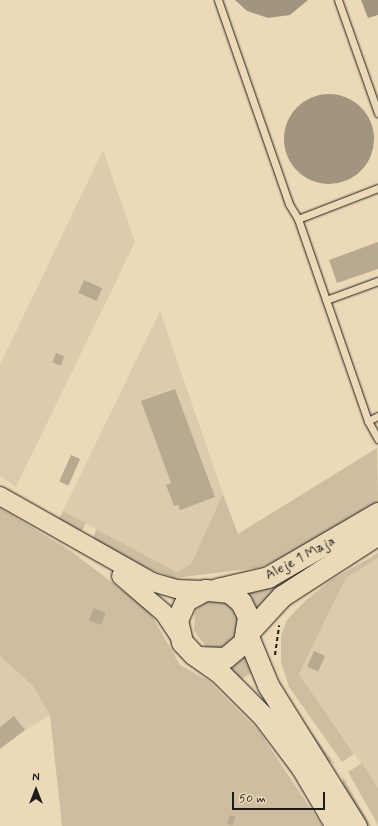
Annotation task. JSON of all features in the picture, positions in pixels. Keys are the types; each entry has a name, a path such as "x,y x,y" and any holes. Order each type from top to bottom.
{"main road":[{"name":"Aleje 1 Maja","path":"211,589 268,577 378,513"},
{"name":"Aleje 1 Maja","path":"247,634 282,596 378,534"},
{"path":"336,826 302,768 267,721 220,673 186,649 179,635 177,620 182,606 192,596 211,589 241,602 248,616 247,634 271,690 356,826"},
{"path":"200,658 216,660 232,654 247,634"}],"street":[{"path":"0,496 81,544 158,585 211,589"},
{"path":"81,544 146,595 164,613 179,635"}],"lane":[{"path":"218,0 289,204 298,219 368,421 378,439"},
{"path":"338,0 378,113"},
{"path":"298,219 378,188"},
{"path":"326,300 378,281"},
{"path":"368,421 378,416"}],"path":[{"path":"275,659 276,636 280,622"}],"shaded area":[{"path":"235,0 308,0 290,15 268,18 247,11"},
{"path":"361,0 378,0 378,15 368,18"},
{"path":"329,94 346,97 361,107 371,122 374,139 371,156 361,171 346,181 329,184 312,181 297,171 287,156 284,139 287,122 297,107 312,97"},
{"path":"103,150 135,242 16,487 0,476 0,365"},
{"path":"160,311 223,494 191,564 177,572 63,511"},
{"path":"377,448 378,504 278,561 257,568 175,578 146,568 93,539 96,529 177,572 191,564 223,494 238,534"},
{"path":"0,508 71,551 149,611 180,665 209,681 259,731 322,826 62,826 50,715 33,686 0,656"},
{"path":"63,511 86,523 82,531 59,519"},
{"path":"378,553 378,558 346,578 299,674 354,754 342,762 289,687 281,662 281,636 287,620 304,602 330,581"},
{"path":"378,558 378,788 299,674 346,578"},
{"path":"281,578 285,588 259,613 243,593"},
{"path":"209,599 229,601 243,625 227,649 206,647 194,630 195,611"},
{"path":"245,649 254,671 239,681 224,662"},
{"path":"0,656 33,686 50,715 0,746"},
{"path":"274,673 287,699 335,764 328,761 283,696"},
{"path":"362,763 378,788 378,825 348,772"},
{"path":"343,777 371,826 365,826 342,785"}],"building":[{"path":"378,242 378,269 337,283 329,260"},
{"path":"84,280 102,288 97,301 78,293"},
{"path":"56,353 64,356 61,366 52,362"},
{"path":"175,389 215,497 180,510 178,505 174,506 166,485 171,483 141,401"},
{"path":"71,455 80,459 68,486 59,481"},
{"path":"94,608 106,613 101,625 89,620"},
{"path":"314,651 325,656 318,671 307,667"},
{"path":"14,716 25,730 0,749 0,727"},
{"path":"230,815 236,817 233,825 227,824"}]}
